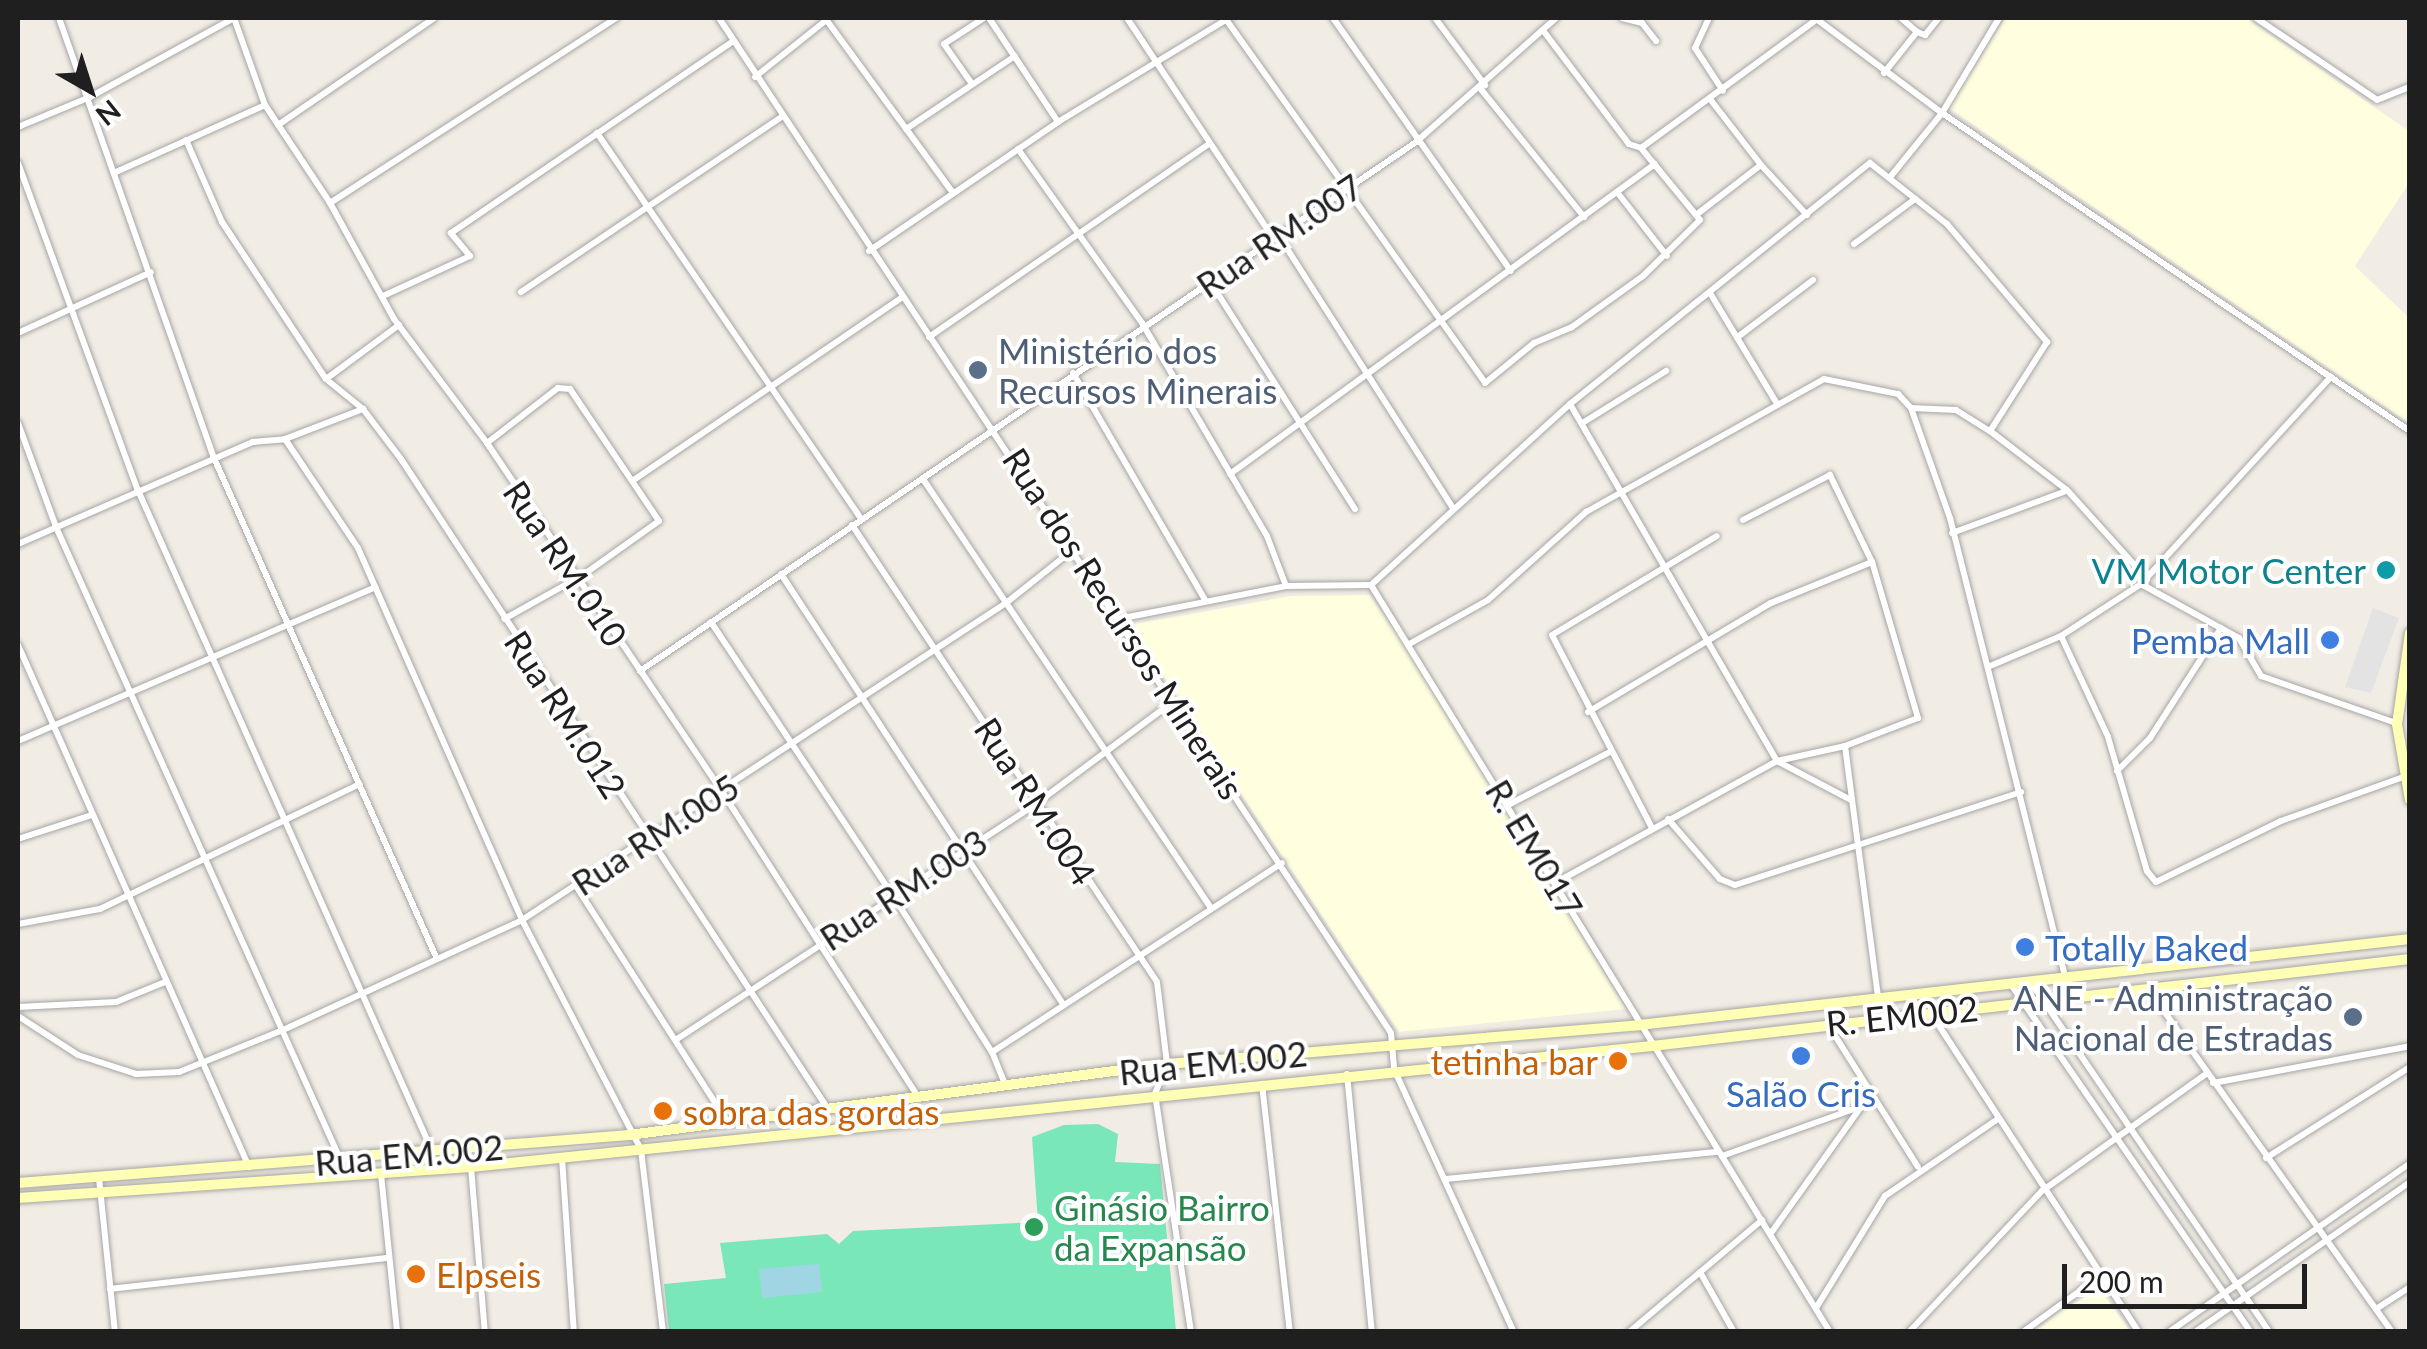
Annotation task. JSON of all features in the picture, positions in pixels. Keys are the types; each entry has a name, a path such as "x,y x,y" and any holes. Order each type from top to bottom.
{"street":[{"path":"59,18 90,96 214,458 437,959"},
{"path":"18,128 90,96 234,18"},
{"name":"Rua RM.010","path":"234,18 265,106 330,203 399,326 487,443 572,578 721,790 918,1098"},
{"path":"278,124 434,18"},
{"path":"330,203 616,18"},
{"name":"Rua dos Recursos Minerais","path":"719,18 868,251 995,427 1282,863 1390,1039"},
{"path":"754,77 827,18 953,193"},
{"path":"972,84 944,44 987,18 1058,122"},
{"path":"1127,18 1369,372 1453,508"},
{"path":"868,251 1058,122 1227,18 1484,383 1534,342 1572,327 1667,256 1700,220 1641,148 1629,144 1545,33"},
{"path":"1333,18 1416,142 1512,271"},
{"path":"1435,18 1482,86 1584,217"},
{"name":"Rua RM.007","path":"640,671 1142,323 1211,283 1416,142 1545,33 1553,18"},
{"path":"1622,18 1642,23 1656,41"},
{"path":"1709,18 1695,48 1722,91"},
{"path":"1641,148 1816,18 1884,73 2410,431"},
{"path":"1900,18 1925,35 1939,18"},
{"path":"1891,176 1942,113 1999,18"},
{"path":"2256,18 2377,100 2410,87"},
{"path":"1884,73 1917,32"},
{"path":"383,296 470,256 451,233 733,41"},
{"path":"906,129 1015,56"},
{"path":"1710,98 1761,165 1807,215"},
{"path":"116,172 265,106"},
{"path":"521,292 780,118"},
{"path":"598,133 862,519"},
{"name":"Rua RM.012","path":"186,140 222,222 326,379 363,409 829,1110"},
{"path":"928,337 1210,143"},
{"path":"1018,149 1142,323 1230,474 1286,586"},
{"path":"18,163 137,488 209,658 432,1151"},
{"path":"1118,619 1286,586 1371,585 1570,404 1870,163 1891,176 1974,254 2047,342 1990,431"},
{"path":"1230,474 1655,164"},
{"path":"1696,215 1761,165"},
{"path":"1617,192 1667,256"},
{"path":"1854,244 1915,199"},
{"path":"18,333 150,272"},
{"path":"1739,336 1813,280"},
{"path":"1211,283 1354,510"},
{"path":"1710,293 1776,402"},
{"path":"636,478 901,298"},
{"path":"326,379 399,326"},
{"path":"1584,422 1666,371"},
{"path":"1073,373 1205,600"},
{"path":"1990,666 2061,636 2144,581 2331,376"},
{"path":"1411,643 1488,600 1544,545 1621,491 1776,402 1824,379 1898,394 1911,408 1952,533 1990,666 2066,981"},
{"path":"487,443 558,388 570,389 636,478 659,521 504,619"},
{"path":"1570,404 1584,422 1778,761 1851,800"},
{"path":"1911,408 1956,410 1990,431 2067,490 2144,581 2247,647 2261,676 2398,724"},
{"path":"18,544 137,488 252,442 285,438 363,409"},
{"path":"18,423 56,527 340,1160"},
{"path":"285,438 358,548 522,920 629,1136 641,1150 663,1332"},
{"path":"1555,882 1778,761 1844,746 1918,718 1872,562 1830,476 1743,520"},
{"path":"922,478 1211,908"},
{"path":"1952,533 2067,490"},
{"name":"Rua RM.004","path":"852,524 1157,982 1167,1064 1155,1094"},
{"path":"1652,828 1588,712 1552,635 1717,536"},
{"name":"Rua RM.005","path":"18,1016 110,1069 161,1075 204,1063 283,1030 522,920 1006,603 1074,549"},
{"path":"1588,712 1772,603 1872,562"},
{"path":"781,574 866,696 1064,1004"},
{"name":"R. EM017","path":"1371,585 1411,643 1639,1025 1830,1332"},
{"path":"18,741 375,587"},
{"path":"711,622 892,894 992,1052 1006,1088"},
{"path":"2117,771 2150,738 2221,628"},
{"path":"2410,633 2398,724 2403,777 2410,800"},
{"path":"2061,636 2117,771 2156,882 2281,821 2403,777"},
{"path":"18,645 50,726 130,895 250,1168"},
{"name":"Rua RM.003","path":"677,1039 892,894 1037,804 1108,755 1174,701"},
{"path":"1844,746 1878,996"},
{"path":"1508,805 1610,752"},
{"path":"18,924 74,917 130,895 360,784"},
{"path":"1668,819 1720,880 1735,885 2021,792"},
{"path":"18,838 92,815"},
{"path":"992,1052 1282,863"},
{"path":"576,886 728,1123"},
{"name":"Rua EM.002","path":"18,1183 629,1136 1167,1064 1390,1039 1639,1025 1878,996 2066,981 2410,940"},
{"name":"R. EM002","path":"1394,1069 1652,1046 1826,1022 2042,1002 2410,959"},
{"path":"18,1008 100,1005 166,982"},
{"path":"2032,984 2269,1332"},
{"path":"2012,986 2251,1332"},
{"path":"2149,990 2392,1332"},
{"path":"1930,1012 2042,1192 2139,1332"},
{"path":"1826,1022 1918,1168"},
{"path":"1390,1039 1394,1069 1514,1332"},
{"path":"2213,1083 2410,1046"},
{"path":"2266,1158 2410,1067"},
{"name":"Rua EM.002","path":"18,1198 471,1167 1394,1069"},
{"path":"1347,1074 1372,1332"},
{"path":"1909,1332 2042,1192 2206,1074"},
{"path":"1262,1082 1290,1332"},
{"path":"1155,1094 1191,1332"},
{"path":"1446,1179 1720,1154 1860,1108 1874,1099"},
{"path":"1771,1233 1860,1108"},
{"path":"1816,1308 1885,1196 1918,1168 1998,1119"},
{"path":"562,1158 574,1332"},
{"path":"2168,1332 2314,1225 2410,1162"},
{"path":"471,1167 484,1332"},
{"path":"381,1174 397,1332"},
{"path":"99,1178 116,1332"},
{"path":"2195,1332 2410,1182"},
{"path":"1629,1332 1762,1220"},
{"path":"110,1289 388,1258"},
{"path":"1700,1272 1734,1332"},
{"path":"2023,1332 2099,1277"},
{"path":"2376,1310 2410,1287"}],"shaded area":[{"path":"2005,18 2246,18 2409,131 2409,183 2355,266 2409,318 2409,423 1949,108"},
{"path":"1370,595 1405,645 1626,1009 1399,1032 1129,625 1291,596"},
{"path":"2373,608 2399,618 2371,693 2345,687"},
{"path":"2100,1289 2130,1331 2035,1331 2065,1308"}],"green space":[{"name":"Ginásio Bairro da Expansão","path":"1098,1124 1118,1134 1115,1162 1160,1164 1176,1331 669,1331 664,1284 726,1278 720,1243 827,1234 839,1244 853,1231 1038,1222 1032,1137 1064,1125"}],"water":[{"path":"819,1264 822,1292 762,1298 759,1269"}],"place":[{"name":"Ministério dos Recursos Minerais","path":"978,370"},
{"name":"VM Motor Center","path":"2386,570"},
{"name":"Pemba Mall","path":"2330,640"},
{"name":"Totally Baked","path":"2025,947"},
{"name":"ANE - Administração Nacional de Estradas","path":"2353,1017"},
{"name":"Salão Cris","path":"1801,1056"},
{"name":"tetinha bar","path":"1618,1061"},
{"name":"sobra das gordas","path":"663,1111"},
{"name":"Ginásio Bairro da Expansão","path":"1034,1227"},
{"name":"Elpseis","path":"416,1274"}]}
